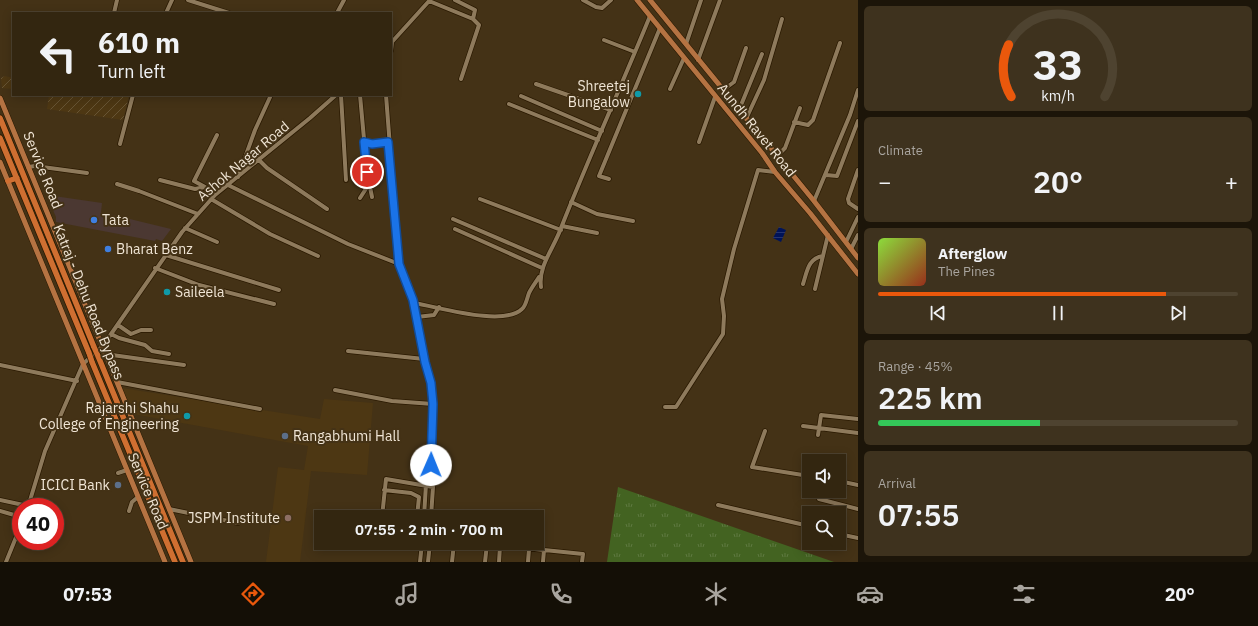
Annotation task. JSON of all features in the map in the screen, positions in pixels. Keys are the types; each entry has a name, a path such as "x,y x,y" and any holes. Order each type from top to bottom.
{"highway":[{"name":"Katraj - Dehu Road Bypass","path":"0,118 183,562"},
{"name":"Katraj - Dehu Road Bypass","path":"0,138 175,562"},
{"path":"8,181 16,178"}],"main road":[{"name":"Aundh Ravet Road","path":"637,0 762,153 775,172 828,234 858,274"},
{"name":"Aundh Ravet Road","path":"650,0 814,201 858,258"},
{"name":"Service Road","path":"0,98 191,562"},
{"name":"Service Road","path":"0,162 165,562"}],"street":[{"path":"114,12 117,0"},
{"path":"166,12 172,0"},
{"path":"188,0 226,12"},
{"path":"338,12 344,0"},
{"path":"392,42 430,0 473,19 478,23 478,30 461,79"},
{"path":"455,0 475,10 473,19"},
{"path":"583,0 596,8 602,8 611,0"},
{"path":"686,44 701,0"},
{"path":"698,60 720,0"},
{"path":"541,287 540,277 542,268 561,228 650,16"},
{"path":"746,119 764,80 782,19"},
{"path":"609,179 599,176 660,28"},
{"path":"604,40 635,52"},
{"path":"794,122 808,125 813,120 840,43"},
{"path":"723,90 734,82 746,48"},
{"path":"739,110 762,54"},
{"path":"670,89 684,58"},
{"path":"536,84 611,110"},
{"path":"814,201 850,115 858,90"},
{"path":"120,144 133,96"},
{"path":"238,177 254,130 271,96"},
{"name":"Ashok Nagar Road","path":"83,364 102,347 155,268 185,228 211,199 335,96"},
{"path":"341,96 346,180"},
{"path":"360,96 364,142 372,197"},
{"path":"386,96 388,142 399,264 414,303 424,358 431,383 433,404 431,465 426,484 424,510"},
{"path":"520,96 602,131"},
{"path":"699,142 715,97"},
{"path":"509,104 598,140"},
{"path":"777,156 785,148 800,108"},
{"path":"826,175 837,176 858,121"},
{"path":"215,195 194,181 217,135"},
{"path":"364,142 372,144 388,142"},
{"path":"259,160 267,168 327,209"},
{"path":"28,167 34,166 87,173"},
{"path":"665,407 676,407 680,402 723,334 724,316 722,299 734,249 758,170 775,172"},
{"path":"858,170 848,199 849,203 858,209"},
{"path":"160,180 195,188 205,187"},
{"path":"117,184 198,214"},
{"path":"360,198 369,184"},
{"path":"228,185 341,240 399,264"},
{"path":"211,199 270,234 318,256"},
{"path":"480,199 561,228 597,233"},
{"path":"571,202 597,214 633,221"},
{"path":"846,242 857,216"},
{"path":"453,219 546,260"},
{"path":"185,228 218,242"},
{"path":"455,229 542,268"},
{"path":"815,289 828,234"},
{"path":"851,249 858,235"},
{"path":"166,255 279,290"},
{"path":"803,284 810,262 813,258 823,256"},
{"path":"155,268 199,284 274,304"},
{"path":"414,303 439,307 479,317 504,317 513,315 523,309 530,291 540,277"},
{"path":"417,316 434,315 439,307"},
{"path":"118,325 131,334 141,330 150,330"},
{"path":"111,334 119,338 145,345 152,351 170,354"},
{"path":"348,351 424,358"},
{"path":"105,354 184,365"},
{"path":"31,498 45,451 77,381 83,364"},
{"path":"0,365 77,381"},
{"path":"117,382 260,409"},
{"path":"335,390 392,401 433,404"},
{"path":"818,435 822,415 858,419"},
{"path":"803,426 858,433"},
{"path":"765,431 752,467 802,475"},
{"path":"118,473 127,470"},
{"path":"429,477 433,486 432,510"},
{"path":"383,510 386,479 433,486"},
{"path":"846,482 858,485"},
{"path":"384,490 411,493 419,496 418,510"},
{"path":"129,511 132,502 138,497"},
{"path":"819,499 858,509"},
{"path":"0,500 12,503"},
{"path":"718,504 802,524"},
{"path":"169,509 238,523"},
{"path":"0,511 12,514"},
{"path":"846,535 858,538"},
{"path":"6,562 12,547"},
{"path":"420,562 421,550"},
{"path":"428,562 429,550"},
{"path":"452,562 453,550"},
{"path":"485,562 486,550"},
{"path":"499,562 500,550"},
{"path":"528,562 529,550"},
{"path":"543,562 544,550 583,554 582,562"}],"shaded area":[{"path":"5,76 12,78 12,89 2,88 1,78"},
{"path":"49,96 129,96 123,120 47,109"},
{"name":"Tata","path":"47,195 102,203 101,212 171,229 162,241 156,239 155,241 56,222 56,217"},
{"path":"779,227 786,230 781,242 773,238"},
{"name":"JSPM Institute","path":"122,388 320,419 324,399 373,403 367,475 311,471 300,562 266,562 278,467 304,470 308,446 133,414"}],"green space":[{"path":"618,487 834,562 607,562"}],"place":[{"name":"Shreetej Bungalow","path":"638,94"},
{"name":"Tata","path":"94,220"},
{"name":"Bharat Benz","path":"108,249"},
{"name":"Saileela","path":"167,292"},
{"name":"Rajarshi Shahu College of Engineering","path":"187,416"},
{"name":"Rangabhumi Hall","path":"285,436"},
{"name":"ICICI Bank","path":"118,485"},
{"name":"JSPM Institute","path":"288,518"}],"route":[{"path":"367,172 364,142 372,144 388,142 399,264 413,300 425,362 431,383 433,404 431,465"}]}
